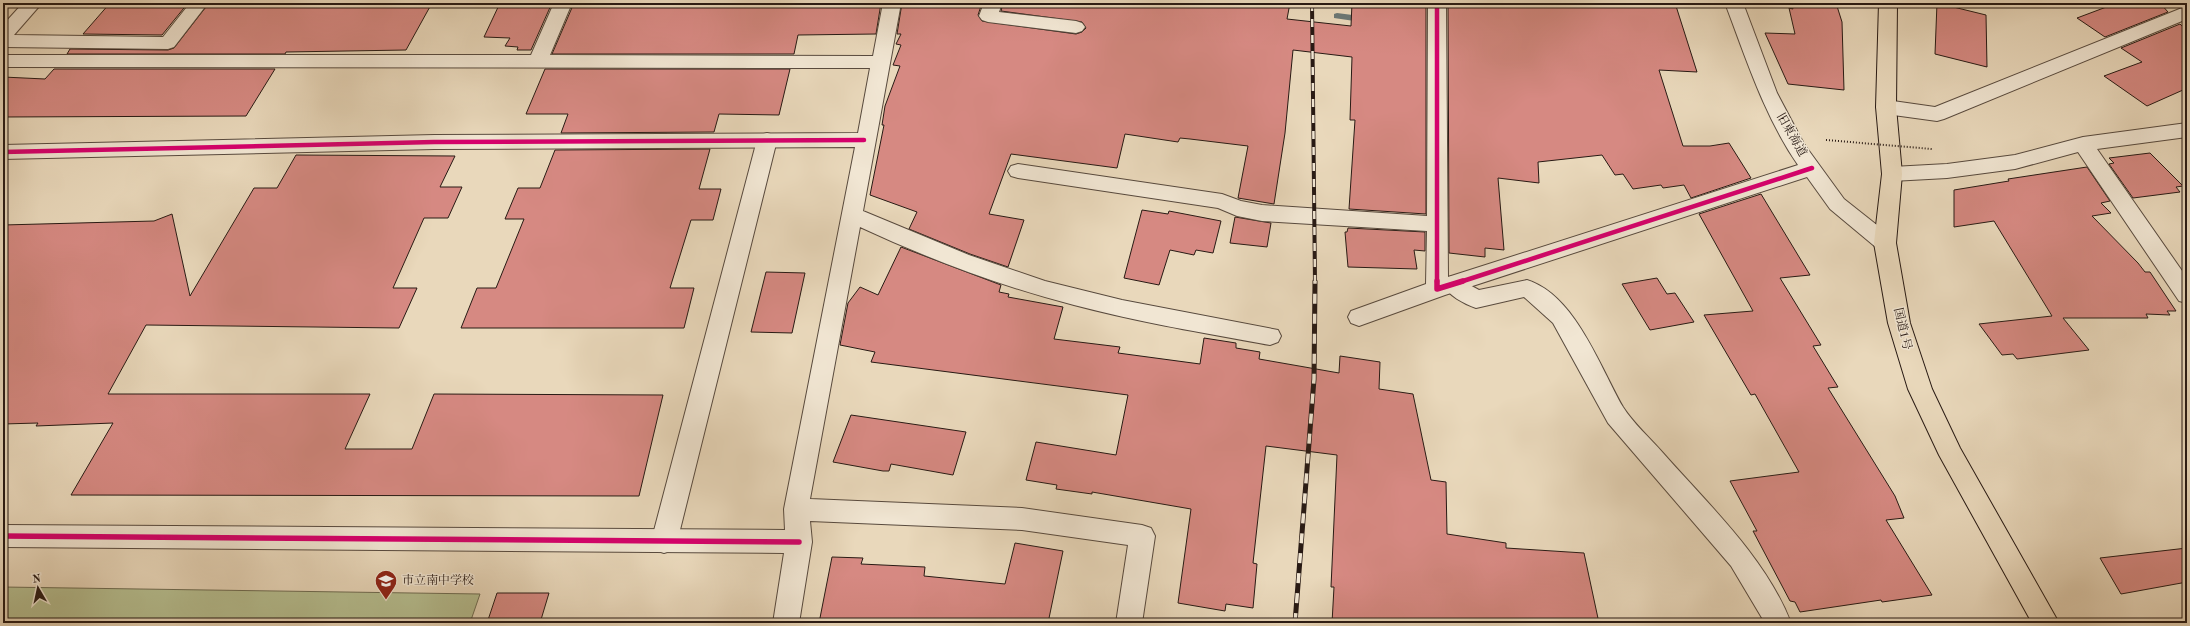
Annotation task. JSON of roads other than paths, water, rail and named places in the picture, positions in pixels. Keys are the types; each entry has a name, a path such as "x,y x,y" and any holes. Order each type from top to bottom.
{"highway":[{"name":"国道1号","path":"1888,3 1886,107 1892,174 1885,243 1899,323 1920,389 1951,455 2046,623"}],"street":[{"path":"3,36 33,3"},
{"path":"3,41 168,43 199,3"},
{"path":"538,61 562,3"},
{"path":"786,623 799,542 796,509 852,215 864,140 892,3"},
{"path":"992,3 988,16 1076,27"},
{"path":"1437,3 1438,224 1445,287"},
{"name":"旧東海道","path":"1734,3 1768,93 1796,147 1836,204 1885,243"},
{"path":"1886,107 1937,114 2187,12"},
{"path":"3,60 880,62"},
{"path":"1892,174 1947,171 2015,162 2084,144 2187,130"},
{"path":"664,542 767,140"},
{"path":"3,152 411,142 864,140"},
{"path":"2084,144 2187,295"},
{"path":"1359,318 1445,287 1812,168"},
{"path":"1018,171 1222,201 1237,208 1262,213 1438,224"},
{"path":"852,215 907,241 1030,285 1075,297 1270,336"},
{"path":"1445,287 1476,299 1527,288 1546,302 1561,317 1572,334 1616,416 1740,558 1775,615 1778,623"},
{"path":"796,509 1022,519 1142,536 1129,623"},
{"path":"3,536 799,542"}],"waterway":[{"path":"1337,16 1368,20"}],"railway":[{"path":"1312,3 1315,282"},
{"path":"1295,623 1314,379 1315,282"}],"place":[{"name":"市立南中学校","path":"386,600"}]}
